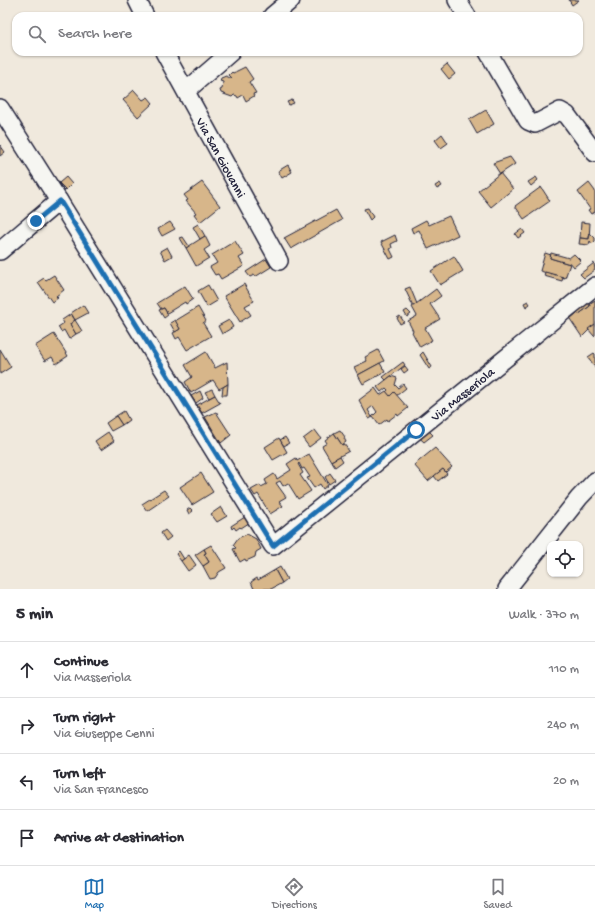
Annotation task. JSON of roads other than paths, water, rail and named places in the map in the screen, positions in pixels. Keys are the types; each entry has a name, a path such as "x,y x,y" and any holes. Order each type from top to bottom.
{"street":[{"path":"137,0 143,12"},
{"path":"277,12 291,0"},
{"path":"457,0 464,12"},
{"name":"Via San Giovanni","path":"166,56 279,261"},
{"path":"186,91 226,56"},
{"path":"490,56 528,121 535,124 560,111 567,115 595,153"},
{"path":"0,108 60,201 0,251"},
{"name":"Via Masseriola","path":"60,201 273,546 595,286"},
{"path":"507,589 579,498 595,481"}]}
